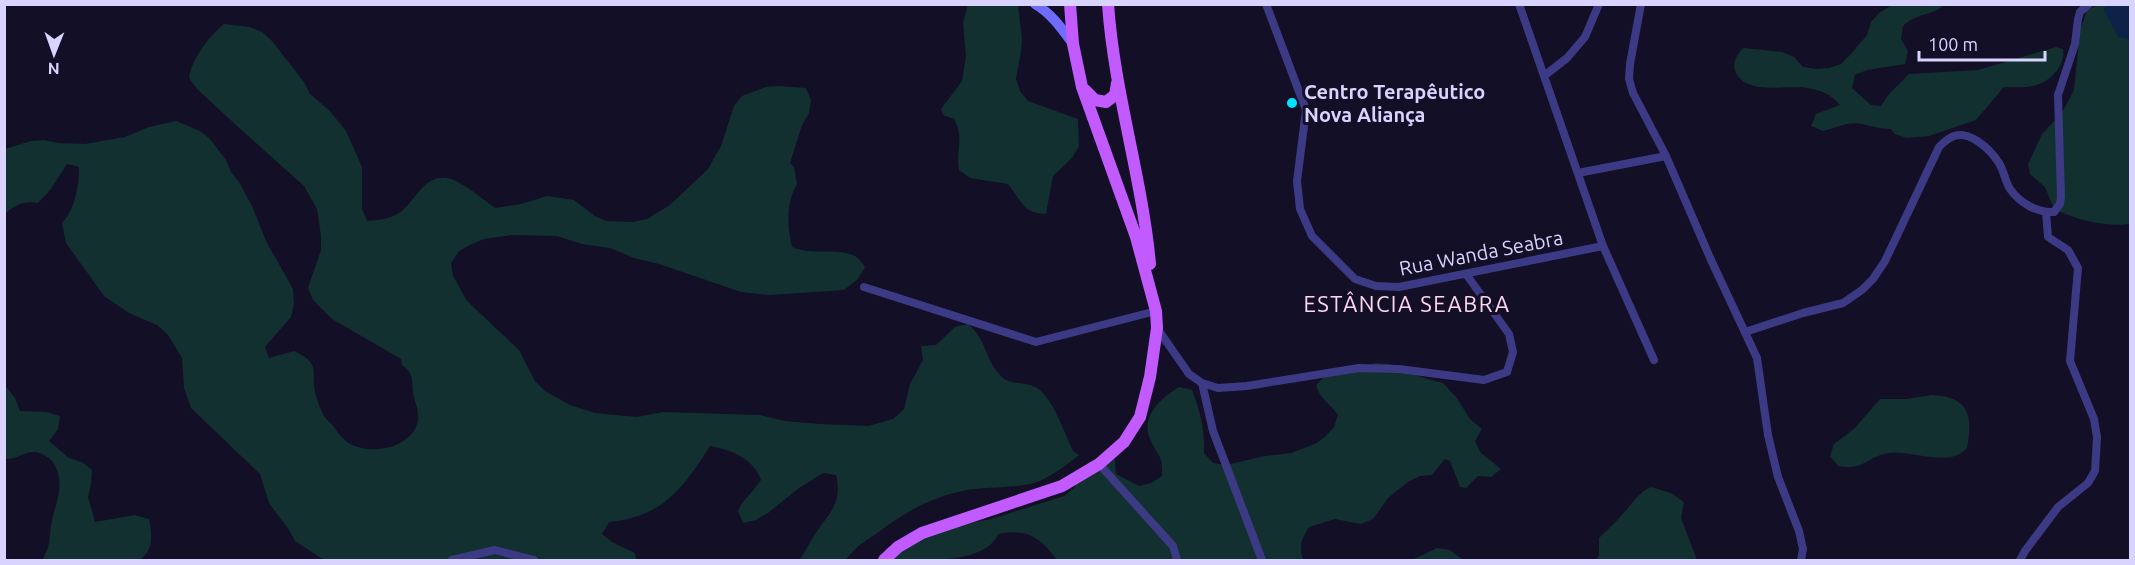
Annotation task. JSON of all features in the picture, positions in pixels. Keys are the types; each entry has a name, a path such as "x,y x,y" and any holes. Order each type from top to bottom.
{"main road":[{"path":"1035,4 1058,23 1073,44"},
{"path":"884,561 898,547 922,533 1062,486 1099,464 1124,442 1140,417 1150,377 1157,328 1156,311 1136,237 1082,87 1073,44 1070,4"},
{"path":"1108,4 1118,78 1147,235 1152,292"},
{"path":"1082,87 1095,100 1106,102 1115,95 1118,78"}],"street":[{"name":"Rua Wanda Seabra","path":"1266,4 1306,110 1297,181 1299,209 1312,236 1355,279 1376,286 1399,287 1603,246"},
{"path":"1519,4 1603,246 1654,360"},
{"path":"1544,76 1567,58 1586,37 1599,4"},
{"path":"1641,4 1630,63 1629,79 1633,93 1666,156 1757,358 1768,435 1778,477 1799,531 1803,549 1801,561"},
{"path":"1745,332 1843,303 1862,290 1881,267 1939,147 1951,136 1966,135 1984,146 1998,162 2011,189 2028,206 2054,212 2060,204 2061,196 2058,95 2075,44 2080,12 2089,4"},
{"path":"1578,173 1666,156"},
{"path":"2020,561 2058,507 2088,483 2095,471 2096,462 2094,419 2070,361 2078,268 2068,250 2048,237 2046,212"},
{"path":"1157,328 1189,374 1202,383 1218,388 1247,386 1359,368 1399,369 1484,380 1507,372 1513,351 1509,334 1466,274"},
{"path":"864,287 1036,342 1156,311"},
{"path":"1202,383 1213,431 1262,561"},
{"path":"1099,464 1173,546 1177,561"},
{"path":"452,561 495,550 534,561"}],"green space":[{"path":"968,4 1018,5 1022,39 1016,79 1020,91 1028,101 1078,119 1079,146 1072,158 1053,176 1046,214 1027,209 1008,184 970,178 959,170 957,126 954,119 943,115 941,109 962,81 966,56 963,23"},
{"path":"1892,5 1944,5 1903,26 1901,39 1908,51 1905,64 1867,70 1855,75 1852,88 1871,105 1881,106 1889,94 1909,74 1978,70 2056,47 2063,49 2062,62 2055,73 2039,84 2026,87 2004,87 1976,120 1929,136 1907,138 1895,134 1891,129 1857,123 1823,131 1811,126 1816,114 1840,105 1829,95 1821,91 1799,87 1758,87 1741,80 1736,73 1734,63 1743,48 1782,52 1794,57 1803,67 1829,68 1841,64 1867,35 1871,22 1879,13"},
{"path":"2097,5 2130,5 2130,224 2091,222 2054,209 2045,187 2030,174 2028,164 2042,134 2062,113 2074,90 2080,31 2087,10"},
{"path":"224,24 250,27 262,32 272,41 304,82 310,94 330,111 346,131 362,167 362,209 367,221 388,218 399,213 427,183 442,178 462,184 495,208 521,204 547,196 574,200 595,216 606,221 633,222 647,219 670,205 708,169 721,146 734,106 742,96 766,87 806,88 811,100 809,113 802,125 790,163 794,167 797,184 789,206 790,239 792,247 800,250 848,253 858,258 865,267 858,279 844,290 769,295 741,292 659,264 634,258 610,248 582,244 557,236 512,235 484,239 459,251 451,263 453,276 467,301 519,350 535,381 545,391 570,405 595,413 637,417 663,412 760,415 785,421 868,426 893,419 904,409 910,384 923,360 921,346 936,345 955,327 968,324 979,336 995,369 1004,378 1035,387 1047,398 1073,451 1079,455 1050,476 1032,484 963,491 922,505 864,542 846,560 799,560 833,508 838,485 836,475 823,473 799,488 768,513 756,520 743,523 738,511 761,480 753,466 741,456 710,446 680,488 669,498 643,514 609,522 602,534 612,542 635,553 636,560 324,560 295,541 269,503 260,474 191,408 184,388 182,358 168,335 157,325 129,313 104,296 66,243 62,223 75,197 79,167 67,164 51,189 38,203 20,204 5,214 5,149 31,141 44,140 85,144 125,137 149,127 176,121 200,131 210,139 239,182 252,206 266,241 293,289 294,304 291,317 265,347 269,358 294,351 309,361 314,370 314,388 322,412 350,444 366,449 385,448 394,446 410,436 415,429 418,414 411,376 402,365 401,359 332,319 313,300 308,288 321,250 321,236 317,209 304,186 197,89 189,78 193,64 202,49"},
{"path":"1376,363 1389,364 1443,383 1456,397 1470,419 1482,429 1475,441 1481,453 1501,469 1491,477 1478,476 1466,488 1460,487 1450,461 1445,459 1432,475 1420,476 1408,482 1388,498 1373,519 1361,524 1335,519 1309,527 1302,543 1303,560 1057,560 1045,545 1032,536 1008,532 998,534 991,544 966,556 934,560 891,560 905,546 917,539 1064,496 1074,488 1080,476 1114,450 1116,474 1139,486 1151,483 1162,476 1162,464 1148,432 1150,416 1165,397 1179,387 1192,390 1201,421 1204,453 1213,463 1226,465 1291,453 1315,444 1334,427 1338,415 1323,398 1316,385 1325,376"},
{"path":"4,384 15,398 20,411 46,412 60,416 58,429 49,441 69,458 82,462 92,470 88,497 95,522 135,515 149,519 150,546 140,560 43,560 48,548 58,497 59,475 52,461 45,455 32,452 5,459"},
{"path":"1932,395 1954,400 1966,410 1969,418 1969,437 1967,448 1960,454 1939,458 1890,453 1860,465 1847,467 1838,466 1830,456 1834,444 1855,428 1880,399 1906,399"},
{"path":"1651,487 1671,493 1684,502 1681,518 1697,560 1596,560 1599,555 1599,538 1638,496"},
{"path":"1437,548 1450,550 1463,560 1412,560"}],"water":[{"path":"2109,4 2130,5 2130,40 2118,37 2103,9"}],"place":[{"name":"Centro Terapêutico Nova Aliança","path":"1292,103"}],"district":[{"name":"ESTÂNCIA SEABRA","path":"1407,304"}]}
